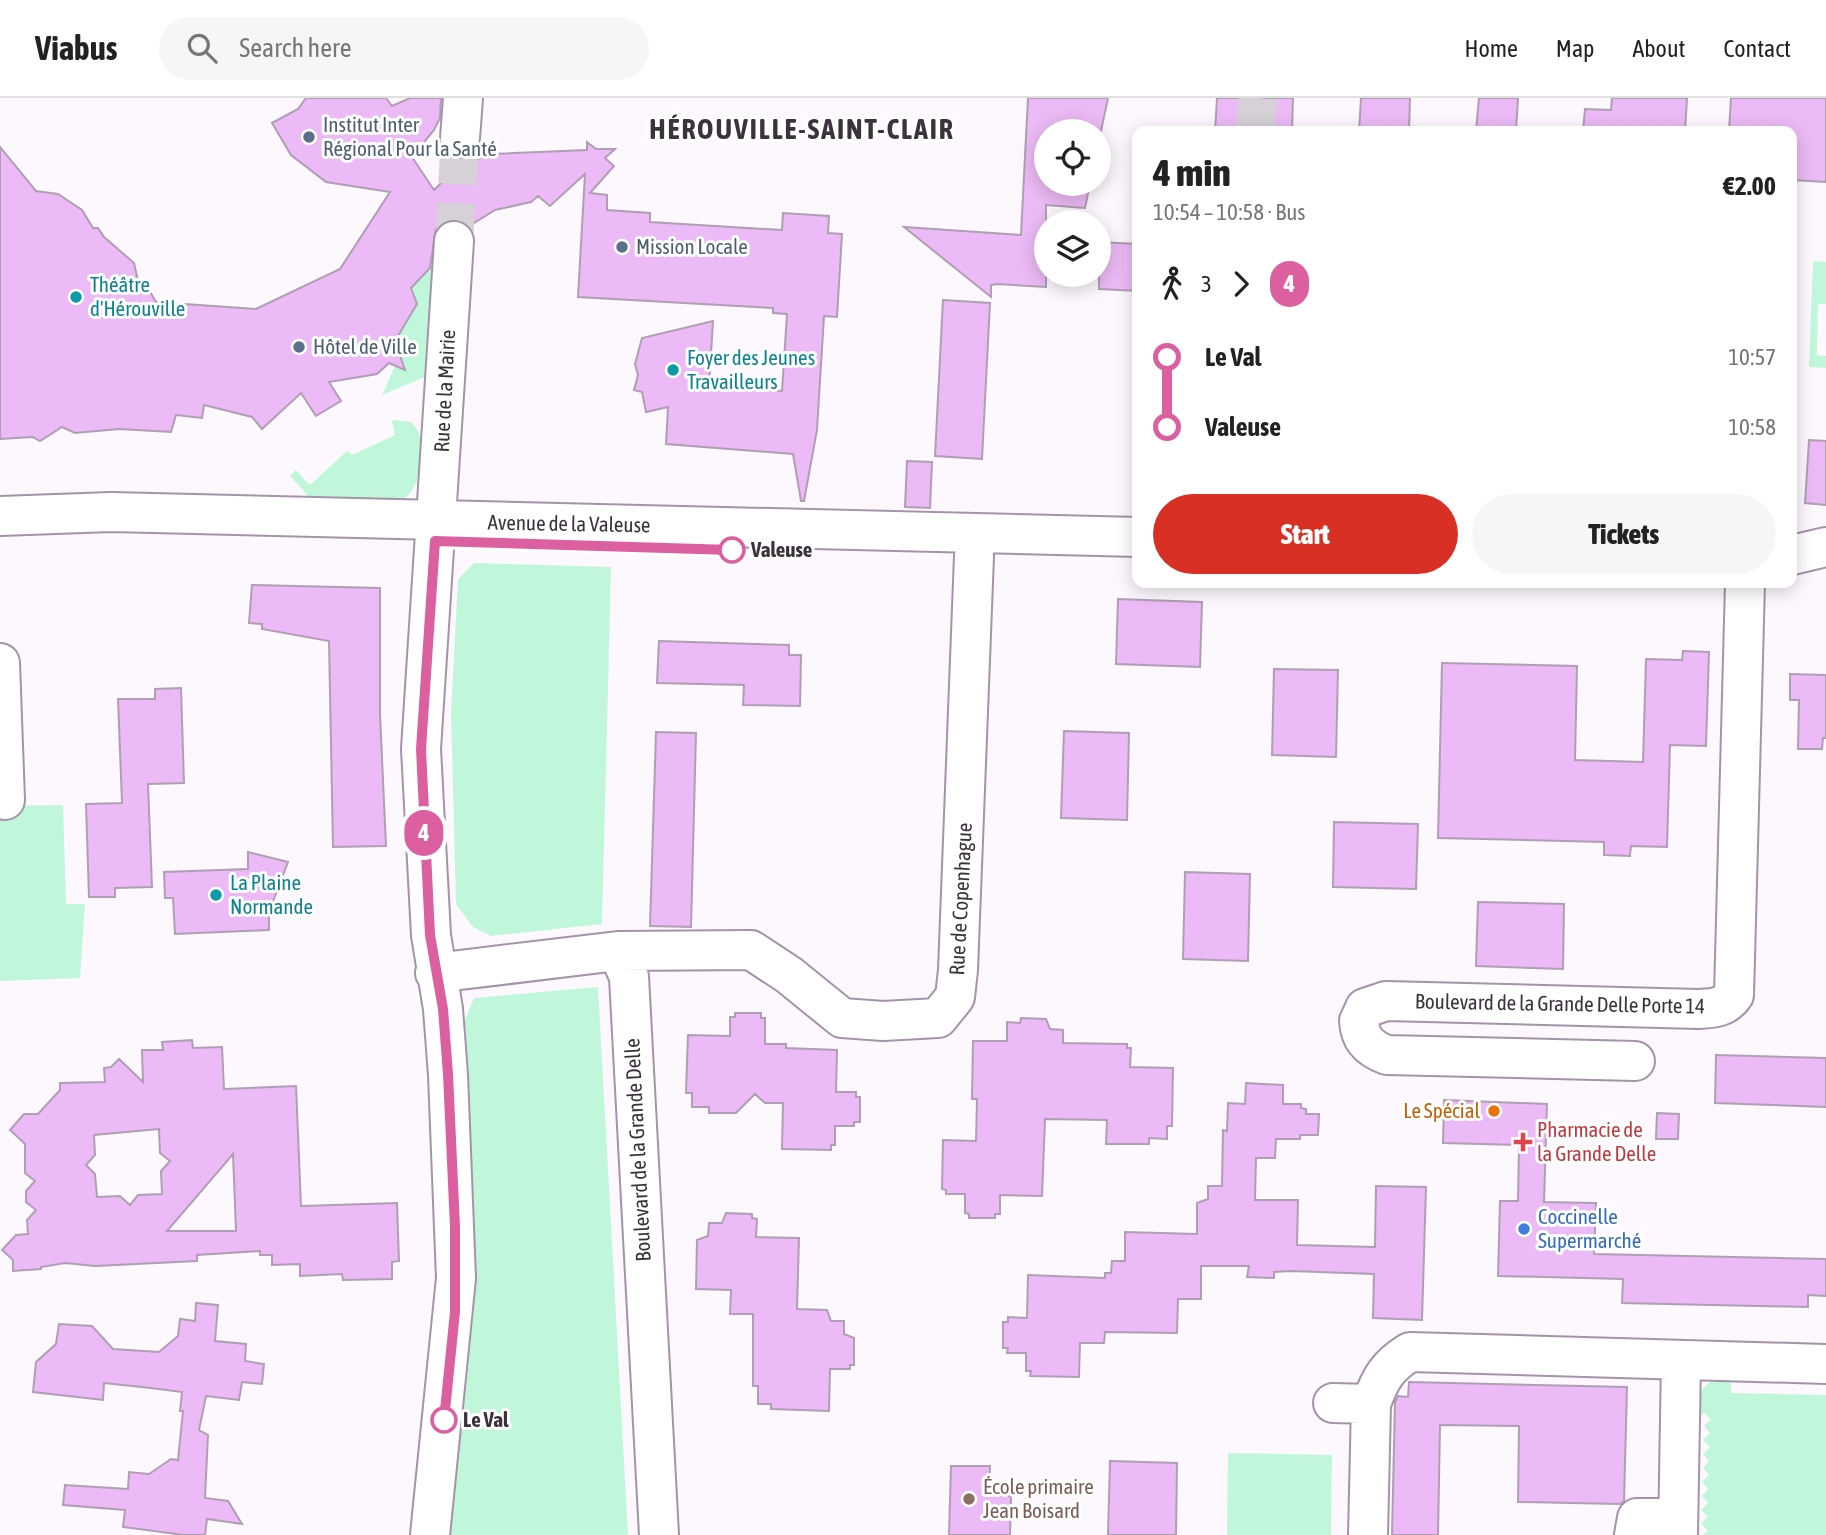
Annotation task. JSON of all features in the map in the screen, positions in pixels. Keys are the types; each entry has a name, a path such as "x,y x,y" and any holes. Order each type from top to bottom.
{"street":[{"path":"460,138 463,98"},
{"name":"Rue de la Mairie","path":"430,1535 456,1278 447,1061 427,885 421,749 454,241"},
{"name":"Avenue de la Valeuse","path":"0,516 111,512 436,531 983,545 1132,559"},
{"name":"Avenue de la Valeuse","path":"0,536 436,531"},
{"name":"Avenue de la Valeuse","path":"983,545 1132,537"},
{"name":"Rue de Copenhague","path":"618,951 751,950 842,1018 925,1020 938,1018 952,1005 958,970 983,545"},
{"path":"1797,554 1826,547"},
{"name":"Boulevard de la Grande Delle Porte 14","path":"1634,1061 1387,1055 1365,1041 1359,1021 1365,1008 1386,1000 1699,1009 1719,1007 1730,1001 1734,995 1745,588"},
{"path":"0,663 5,800"},
{"path":"435,973 618,951"},
{"name":"Boulevard de la Grande Delle","path":"618,951 629,977 659,1535"},
{"path":"1368,1535 1371,1404 1381,1376 1394,1362 1410,1353 1826,1364"},
{"path":"1634,1535 1637,1518 1663,1518 1678,1524 1681,1361"},
{"path":"1333,1403 1371,1404"}],"green space":[{"path":"1813,261 1826,262 1826,304 1818,304 1817,355 1826,356 1826,368 1809,367"},
{"path":"434,267 430,369 425,377 382,395 395,366 405,369 395,341 417,304 411,288 426,269"},
{"path":"392,421 411,422 418,430 423,452 419,476 408,495 400,502 310,498 290,476 296,470 310,485 347,451 352,455 395,435"},
{"path":"474,563 611,567 602,924 491,936 473,927 456,904 451,713 458,579"},
{"path":"63,805 66,904 85,904 80,978 0,981 0,806"},
{"path":"598,987 628,1535 445,1535 463,1025 474,998"},
{"path":"1731,1372 1731,1393 1826,1395 1826,1535 1703,1535 1708,1531 1701,1523 1708,1517 1701,1510 1708,1503 1702,1496 1708,1489 1702,1482 1709,1475 1703,1468 1709,1461 1703,1454 1710,1447 1703,1440 1710,1433 1704,1426 1711,1419 1704,1413 1690,1424 1695,1404 1702,1391 1712,1381"},
{"path":"1228,1453 1332,1455 1331,1535 1227,1535"}],"building":[{"path":"306,98 386,98 392,106 410,98 441,98 440,118 434,130 412,157 434,190 459,166 492,154 587,150 587,142 596,149 615,149 605,158 614,166 590,193 607,195 607,210 650,213 650,222 782,230 783,213 829,216 828,233 842,234 837,317 824,316 817,430 804,501 801,501 793,454 666,444 668,407 646,412 642,392 634,390 638,375 635,364 642,338 713,321 709,386 782,391 787,314 773,313 773,308 578,297 585,174 550,206 538,196 531,202 495,210 469,226 455,219 436,228 430,268 411,288 417,304 395,341 405,370 389,363 377,374 329,382 341,401 316,416 301,393 262,429 252,417 204,405 202,418 176,415 171,432 119,429 75,433 62,427 40,441 33,437 0,439 0,147 36,191 58,194 82,210 93,228 98,228 104,237 134,263 139,285 149,290 156,302 256,309 340,269 390,192 326,182 291,155 272,123 298,109"},
{"path":"1028,98 1108,98 1104,119 1034,119 1034,196 1088,196 1085,208 1046,205 1046,210 1034,210 1034,286 991,285 991,297 904,227 1021,235"},
{"path":"1217,98 1293,98 1292,126 1215,126"},
{"path":"1361,98 1410,98 1409,126 1359,126"},
{"path":"1479,98 1518,98 1516,126 1476,126"},
{"path":"1612,98 1687,98 1685,126 1583,126 1585,109 1611,110"},
{"path":"1731,98 1826,98 1826,182 1797,180 1797,126 1729,126"},
{"path":"1111,243 1132,244 1132,291 1099,289 1111,287"},
{"path":"943,300 990,303 982,459 935,456"},
{"path":"1809,440 1826,441 1826,505 1805,503"},
{"path":"907,461 932,462 930,508 905,507"},
{"path":"252,585 380,588 380,714 386,846 333,847 329,641 262,629 262,624 249,623"},
{"path":"1118,599 1202,602 1200,667 1116,664"},
{"path":"659,641 789,645 789,655 801,655 800,706 743,705 744,685 657,683"},
{"path":"1683,651 1709,652 1706,746 1670,745 1667,847 1631,846 1630,856 1604,855 1604,842 1438,838 1442,663 1577,666 1575,760 1643,762 1646,659 1682,660"},
{"path":"1274,669 1338,670 1336,757 1272,755"},
{"path":"1790,674 1826,675 1826,738 1823,738 1822,749 1798,749 1799,700 1790,700"},
{"path":"181,688 184,783 148,784 152,887 115,888 115,897 89,897 86,804 122,803 118,699 155,699 155,689"},
{"path":"1064,731 1129,733 1127,820 1061,818"},
{"path":"656,732 696,733 691,927 650,926"},
{"path":"1334,822 1418,824 1416,889 1333,887"},
{"name":"La Plaine Normande","path":"248,852 288,862 269,912 269,930 175,934 173,898 165,898 164,872 248,869"},
{"path":"1185,872 1250,874 1248,961 1183,959"},
{"path":"1478,902 1564,904 1563,969 1476,966"},
{"path":"735,1013 761,1013 761,1018 765,1018 765,1044 786,1044 786,1048 837,1050 836,1092 856,1092 856,1097 860,1097 860,1122 854,1122 854,1126 835,1126 835,1145 831,1145 831,1150 782,1149 783,1103 765,1103 755,1094 736,1113 709,1113 709,1107 692,1107 692,1093 686,1093 688,1035 730,1036 730,1017 735,1017"},
{"path":"1021,1018 1046,1019 1050,1029 1063,1030 1063,1043 1127,1044 1127,1048 1131,1048 1130,1067 1173,1068 1172,1126 1167,1126 1167,1139 1149,1138 1149,1144 1106,1144 1107,1120 1045,1119 1042,1196 1000,1195 1000,1214 995,1214 995,1218 969,1218 969,1214 965,1213 965,1194 946,1194 946,1190 942,1189 943,1140 976,1141 977,1099 972,1099 973,1041 1007,1041 1007,1022 1020,1023"},
{"path":"192,1040 193,1048 222,1047 224,1089 296,1086 301,1206 397,1203 399,1261 392,1262 392,1279 343,1280 342,1274 300,1276 300,1264 272,1265 272,1255 260,1255 260,1251 197,1255 197,1261 95,1266 65,1263 41,1269 13,1271 13,1260 2,1250 16,1235 28,1234 27,1220 36,1210 26,1202 26,1191 35,1181 25,1173 25,1144 10,1130 24,1114 38,1114 60,1090 60,1083 105,1082 104,1068 111,1067 119,1059 143,1082 142,1050 163,1050 162,1042","holes":["159,1129 160,1153 170,1161 161,1171 162,1194 138,1195 130,1205 120,1196 97,1197 95,1174 86,1165 95,1155 94,1135","233,1154 236,1231 167,1231"]},
{"path":"1716,1055 1826,1058 1826,1107 1715,1103"},
{"path":"1246,1083 1283,1085 1283,1104 1301,1104 1301,1108 1306,1109 1306,1114 1319,1114 1318,1135 1300,1135 1300,1139 1276,1139 1275,1158 1256,1158 1255,1200 1298,1200 1297,1245 1375,1247 1376,1186 1426,1187 1422,1320 1373,1318 1374,1274 1291,1271 1274,1272 1274,1278 1247,1277 1249,1266 1201,1266 1201,1299 1178,1299 1177,1333 1105,1332 1104,1343 1080,1343 1079,1377 1030,1376 1031,1371 1026,1371 1026,1353 1007,1353 1008,1348 1003,1348 1003,1322 1008,1322 1008,1317 1027,1318 1028,1275 1105,1278 1105,1273 1111,1273 1112,1261 1125,1261 1125,1232 1197,1234 1197,1203 1208,1199 1208,1186 1222,1186 1223,1130 1227,1131 1228,1103 1245,1104"},
{"path":"1444,1100 1547,1104 1544,1202 1596,1203 1594,1254 1826,1259 1826,1296 1808,1295 1808,1307 1622,1303 1623,1279 1498,1276 1500,1201 1518,1201 1519,1145 1443,1143"},
{"path":"1657,1113 1679,1114 1678,1139 1656,1139"},
{"path":"726,1213 752,1214 752,1218 757,1219 756,1237 799,1238 797,1309 827,1310 831,1321 844,1321 844,1334 854,1338 854,1365 850,1365 850,1369 830,1369 829,1411 771,1409 771,1404 758,1404 758,1386 753,1386 753,1314 730,1314 731,1290 696,1289 697,1240 708,1236 709,1223 722,1223"},
{"path":"196,1303 218,1305 215,1341 246,1344 245,1361 264,1364 262,1384 242,1382 239,1400 206,1396 199,1430 208,1435 205,1498 228,1501 242,1524 207,1519 205,1535 184,1535 123,1527 125,1510 63,1505 65,1485 128,1489 129,1472 149,1474 171,1459 178,1460 183,1411 180,1411 182,1392 151,1388 104,1383 103,1400 33,1392 36,1362 56,1344 59,1324 92,1326 113,1349 159,1352 178,1336 180,1319 195,1321"},
{"path":"1409,1382 1627,1387 1624,1501 1620,1504 1518,1502 1519,1426 1440,1425 1438,1535 1392,1535 1395,1402 1398,1396 1408,1397"},
{"path":"1110,1461 1177,1463 1176,1535 1108,1535"},
{"path":"951,1466 990,1466 989,1496 1011,1496 1010,1535 949,1535"}],"tunnel":[{"path":"1255,126 1258,98"},
{"path":"454,241 460,138"}],"bus line":[{"name":"4","path":"444,1420 455,1312 455,1227 443,1009 430,935 421,749 435,541 732,550"}],"place":[{"name":"Institut Inter Régional Pour la Santé","path":"309,137"},
{"name":"Mission Locale","path":"622,247"},
{"name":"Théâtre d'Hérouville","path":"76,297"},
{"name":"Hôtel de Ville","path":"299,347"},
{"name":"Foyer des Jeunes Travailleurs","path":"673,370"},
{"name":"Valeuse","path":"732,550"},
{"name":"La Plaine Normande","path":"216,895"},
{"name":"Le Spécial","path":"1494,1111"},
{"name":"Pharmacie de la Grande Delle","path":"1523,1142"},
{"name":"Coccinelle Supermarché","path":"1524,1229"},
{"name":"Le Val","path":"444,1420"},
{"name":"École primaire Jean Boisard","path":"969,1499"}],"district":[{"name":"HÉROUVILLE-SAINT-CLAIR","path":"802,129"}]}
